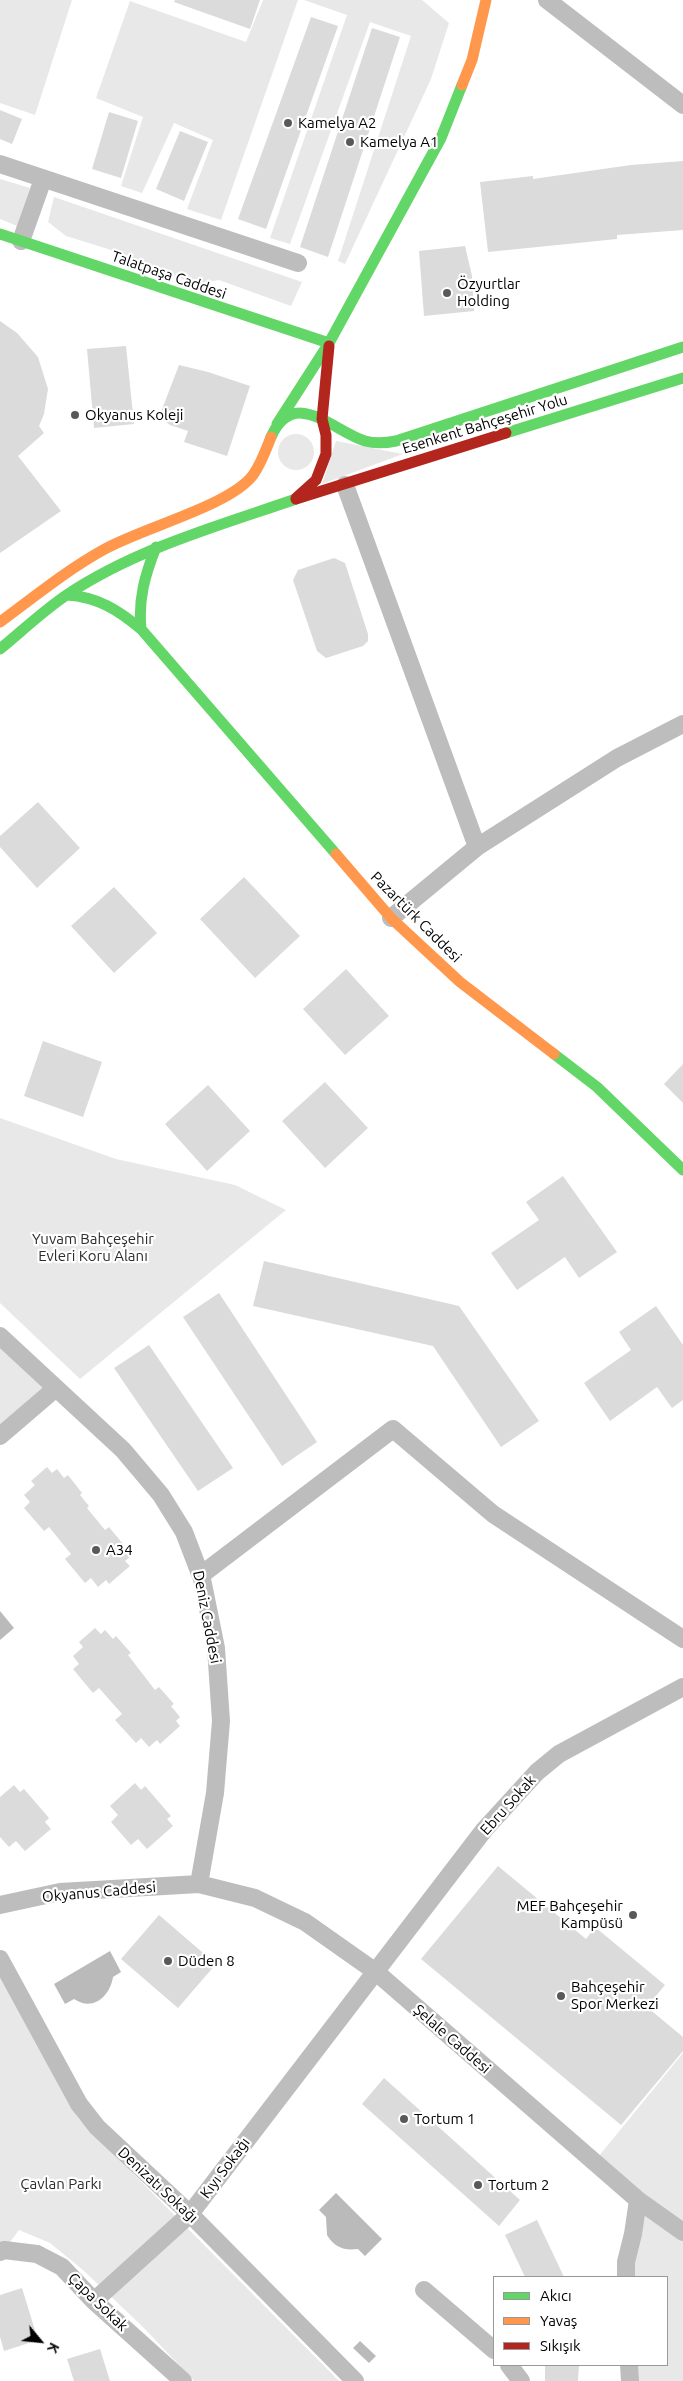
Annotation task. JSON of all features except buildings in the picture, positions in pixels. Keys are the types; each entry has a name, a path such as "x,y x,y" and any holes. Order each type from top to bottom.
{"main road":[{"path":"0,622 82,562 120,541 226,496 244,485 259,470 275,429 329,343 443,133 472,60 486,0"},
{"name":"Talatpaşa Caddesi","path":"0,234 329,343"},
{"path":"321,420 329,343"},
{"name":"Esenkent Bahçeşehir Yolu","path":"275,429 282,420 298,413 306,413 366,442 382,443 396,441 683,348"},
{"name":"Esenkent Bahçeşehir Yolu","path":"0,649 67,595 107,571 156,547 296,499 683,378"},
{"name":"Esenkent Bahçeşehir Yolu","path":"296,499 310,489 321,469 326,445 321,420"},
{"path":"259,470 264,483"},
{"path":"273,491 286,498 296,499"},
{"path":"141,629 140,592 156,547"},
{"name":"Pazartürk Caddesi","path":"67,595 84,595 98,599 141,629 391,918 460,982 597,1087 683,1170"}],"street":[{"path":"547,0 683,105"},
{"path":"0,164 298,263"},
{"path":"21,240 43,179"},
{"path":"345,485 477,848"},
{"path":"391,918 477,848 617,758 683,724"},
{"name":"Deniz Caddesi","path":"0,1336 123,1450 161,1495 184,1532 201,1575 216,1648 221,1721 215,1793 199,1884"},
{"path":"0,1436 56,1388"},
{"path":"201,1575 393,1430 493,1514 683,1639"},
{"name":"Ebru Sokak","path":"339,2020 484,1830 537,1772 559,1754 683,1687"},
{"name":"Okyanus Caddesi","path":"0,1905 60,1892 199,1884"},
{"name":"Şelale Caddesi","path":"199,1884 255,1898 305,1922 376,1972 638,2200 683,2232"},
{"name":"Denizatı Sokağı","path":"0,1959 79,2104 96,2127 190,2214 355,2381"},
{"name":"Kıyı Sokağı","path":"94,2301 190,2214 339,2020"},
{"path":"626,2276 626,2262 633,2234 638,2200"},
{"name":"Çapa Sokak","path":"0,2252 4,2250 37,2254 62,2268 94,2301 183,2381"},
{"path":"424,2290 493,2349"},
{"path":"510,2366 521,2381"},
{"path":"629,2366 630,2381"}],"green space":[{"path":"0,0 72,0 35,115 0,103"},
{"path":"263,0 298,0 221,220 187,209 213,140 174,123 142,193 121,186 143,117 96,98 130,1 246,42"},
{"path":"304,0 422,0 449,23 431,79 345,264 338,261 411,36 370,22 290,244 270,238 347,15"},
{"path":"0,179 30,188 17,226 0,219"},
{"path":"54,197 302,282 291,306 219,280 195,284 108,249 66,236 48,222"},
{"path":"296,434 303,435 309,439 313,445 313,459 309,465 303,469 296,470 289,469 283,465 279,459 278,452 279,445 283,439 289,435"},
{"path":"336,441 403,454 322,484"},
{"name":"Yuvam Bahçeşehir Evleri Koru Alanı","path":"0,1118 116,1159 235,1185 286,1210 80,1379 0,1303"},
{"path":"0,1335 56,1388 0,1436"},
{"name":"Çavlan Parkı","path":"0,1978 78,2118 339,2381 194,2381 144,2328 83,2270 50,2243 19,2230 4,2250 0,2252"},
{"path":"683,2053 683,2381 630,2381 629,2366 668,2366 668,2276 626,2276 638,2200 594,2162"}],"shaded area":[{"path":"0,1611 14,1628 0,1640"},
{"path":"110,1951 121,1972 113,1977 104,1996 94,2003 81,2003 74,1999 65,2004 54,1984"},
{"path":"336,2193 382,2239 365,2256 358,2249 344,2249 336,2245 327,2235 326,2217 319,2210"},
{"path":"360,2341 376,2356 369,2363 353,2348"}],"traffic: fast":[{"path":"277,424 329,343 441,138 462,85"},
{"path":"0,234 329,343"},
{"path":"271,437 280,422 291,415 302,413 315,416 365,441 373,443 396,441 683,347"},
{"path":"506,433 683,378"},
{"path":"0,649 59,600 122,564 179,539 296,499"},
{"path":"141,629 140,618 143,587 156,547"},
{"path":"67,595 88,598 107,606 141,629 336,854"},
{"path":"554,1054 597,1087 683,1170"}],"traffic: slow":[{"path":"462,85 472,60 486,0"},
{"path":"0,622 64,575 103,550 205,507 242,486 256,471 271,437"},
{"path":"336,854 391,918 460,982 554,1054"}],"traffic: jam":[{"path":"296,498 316,480 326,454 326,435 322,419 329,346"},
{"path":"296,499 506,433"}],"place":[{"name":"Kamelya A2","path":"288,123"},
{"name":"Kamelya A1","path":"350,142"},
{"name":"Özyurtlar Holding","path":"447,293"},
{"name":"Okyanus Koleji","path":"75,415"},
{"name":"A34","path":"96,1550"},
{"name":"MEF Bahçeşehir Kampüsü","path":"633,1915"},
{"name":"Düden 8","path":"168,1961"},
{"name":"Bahçeşehir Spor Merkezi","path":"561,1996"},
{"name":"Tortum 1","path":"404,2119"},
{"name":"Tortum 2","path":"478,2185"}]}
